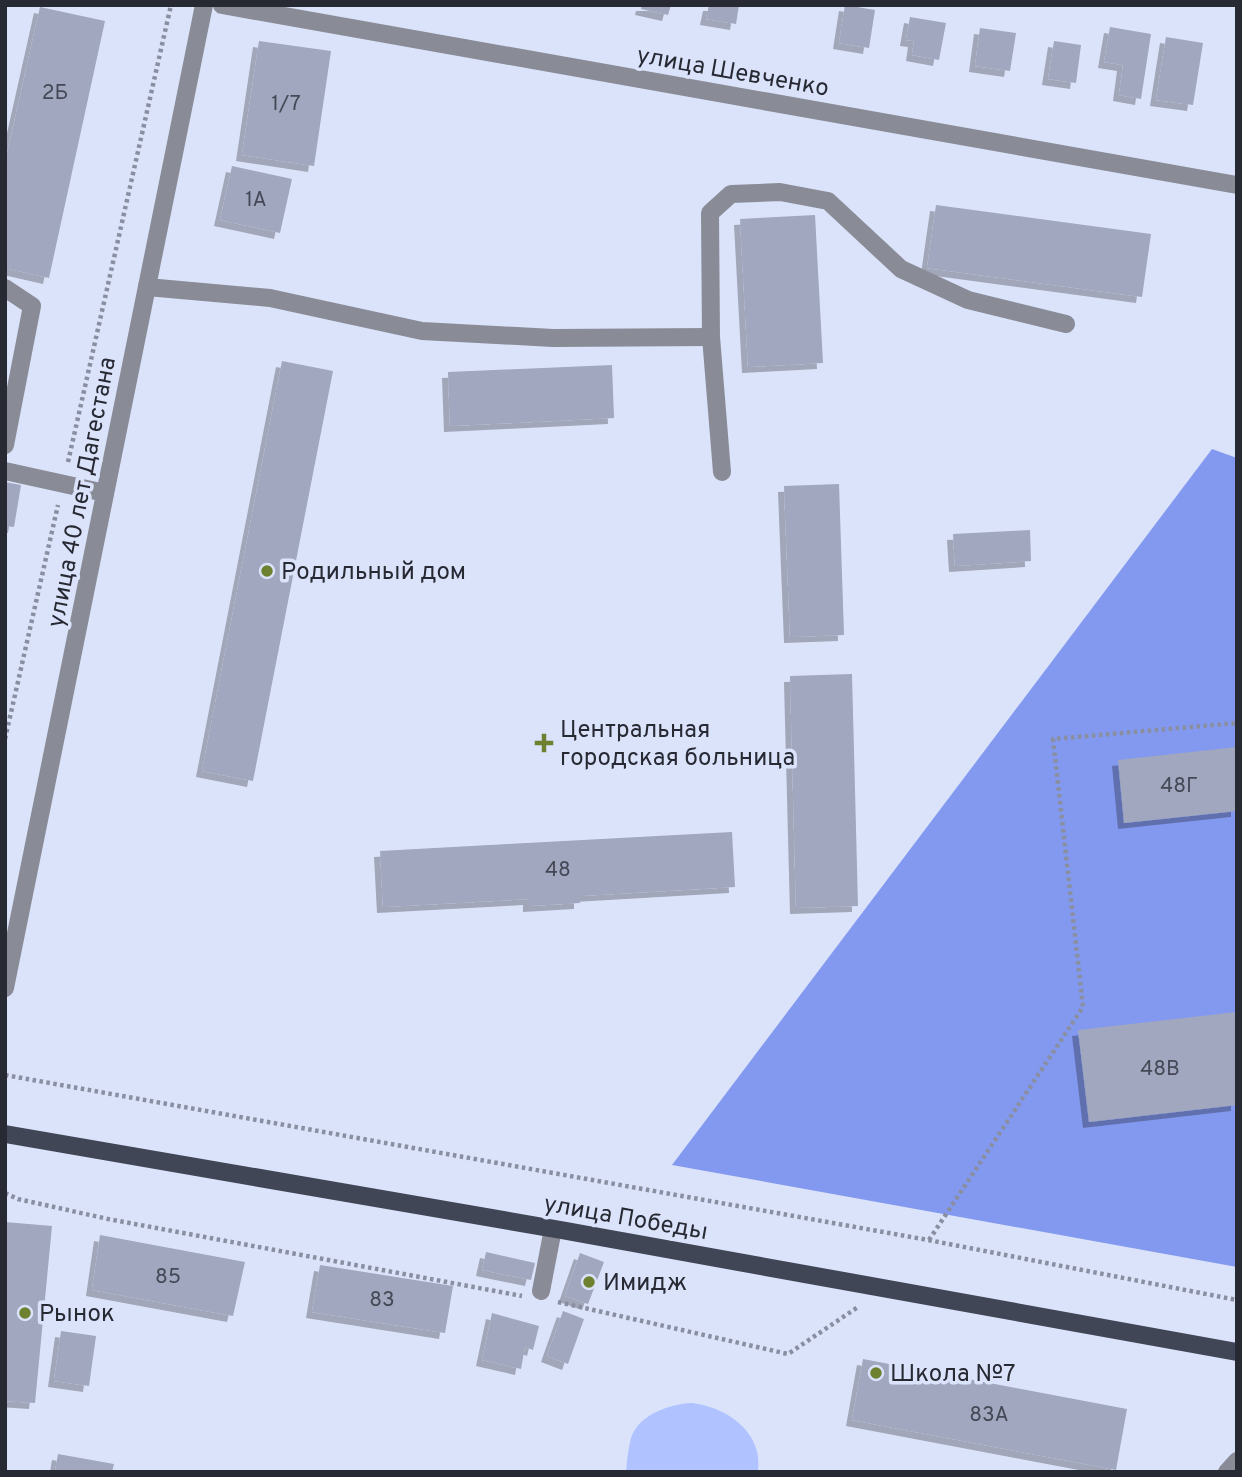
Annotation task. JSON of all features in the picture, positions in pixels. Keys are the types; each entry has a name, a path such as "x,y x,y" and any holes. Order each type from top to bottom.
{"main road":[{"name":"улица Победы","path":"5,1128 583,1228 1237,1346"},
{"name":"улица Победы","path":"5,1134 1237,1352"}],"street":[{"name":"улица 40 лет Дагестана","path":"5,988 204,5"},
{"name":"улица Шевченко","path":"222,5 1237,185"},
{"path":"722,472 711,337 710,213 731,194 780,192 828,201 901,269 968,300 1066,324"},
{"path":"147,287 270,298 422,331 553,338 711,337"},
{"path":"5,288 32,306 5,445"},
{"path":"5,471 105,493"},
{"path":"539,1296 553,1229"},
{"path":"1227,1472 1237,1461"}],"path":[{"path":"5,739 171,5"},
{"path":"929,1240 1083,1007 1053,738 1237,723"},
{"path":"5,1074 929,1240 1237,1300"},
{"path":"5,1193 18,1199 108,1219 539,1296 788,1354 856,1307 870,1309"}],"shaded area":[{"path":"1212,449 1237,458 1237,1267 672,1165"},
{"path":"692,1403 718,1410 740,1424 755,1445 758,1472 626,1472 631,1438 641,1423 665,1408"}],"building":[{"path":"642,5 671,5 668,15 641,9"},
{"path":"709,5 739,5 736,24 706,19"},
{"path":"845,5 875,10 869,48 839,43"},
{"path":"40,7 105,21 49,278 5,268 5,163"},
{"path":"910,17 946,23 939,60 912,55 914,41 906,40"},
{"path":"1110,27 1151,34 1141,99 1119,95 1123,65 1104,62"},
{"path":"980,28 1016,33 1010,71 975,66"},
{"path":"1166,37 1203,43 1193,105 1156,100"},
{"path":"259,41 331,51 314,166 242,155"},
{"path":"1054,41 1081,45 1076,83 1048,79"},
{"path":"232,166 292,179 280,233 220,220"},
{"path":"936,205 1151,234 1142,297 927,268"},
{"path":"815,215 823,363 748,367 740,219"},
{"name":"Родильный дом","path":"282,361 333,371 253,781 202,771"},
{"path":"612,365 614,418 450,426 448,372"},
{"path":"5,482 21,485 14,527 5,526"},
{"path":"839,484 844,635 790,637 784,486"},
{"path":"1030,530 1031,561 955,566 953,534"},
{"path":"852,674 858,906 796,908 790,676"},
{"path":"1237,747 1237,811 1124,823 1118,760"},
{"path":"732,832 735,887 580,896 580,903 529,906 529,899 383,907 380,851"},
{"path":"1237,1012 1237,1105 1089,1122 1078,1030"},
{"name":"Рынок","path":"5,1222 52,1226 35,1403 5,1401"},
{"path":"100,1235 245,1262 233,1316 92,1290"},
{"path":"486,1252 535,1263 531,1280 482,1270"},
{"path":"580,1253 604,1262 588,1304 565,1296"},
{"path":"320,1265 453,1286 445,1333 312,1312"},
{"path":"563,1311 584,1319 568,1364 547,1356"},
{"path":"492,1313 539,1326 533,1350 525,1347 521,1369 482,1360"},
{"path":"61,1331 96,1336 89,1386 54,1381"},
{"path":"863,1359 1127,1409 1116,1470 852,1420"},
{"path":"58,1454 114,1464 112,1472 55,1472"}],"place":[{"name":"Родильный дом","path":"267,571"},
{"name":"Центральная городская больница","path":"544,743"},
{"name":"Имидж","path":"589,1282"},
{"name":"Рынок","path":"25,1313"},
{"name":"Школа №7","path":"876,1373"}]}
